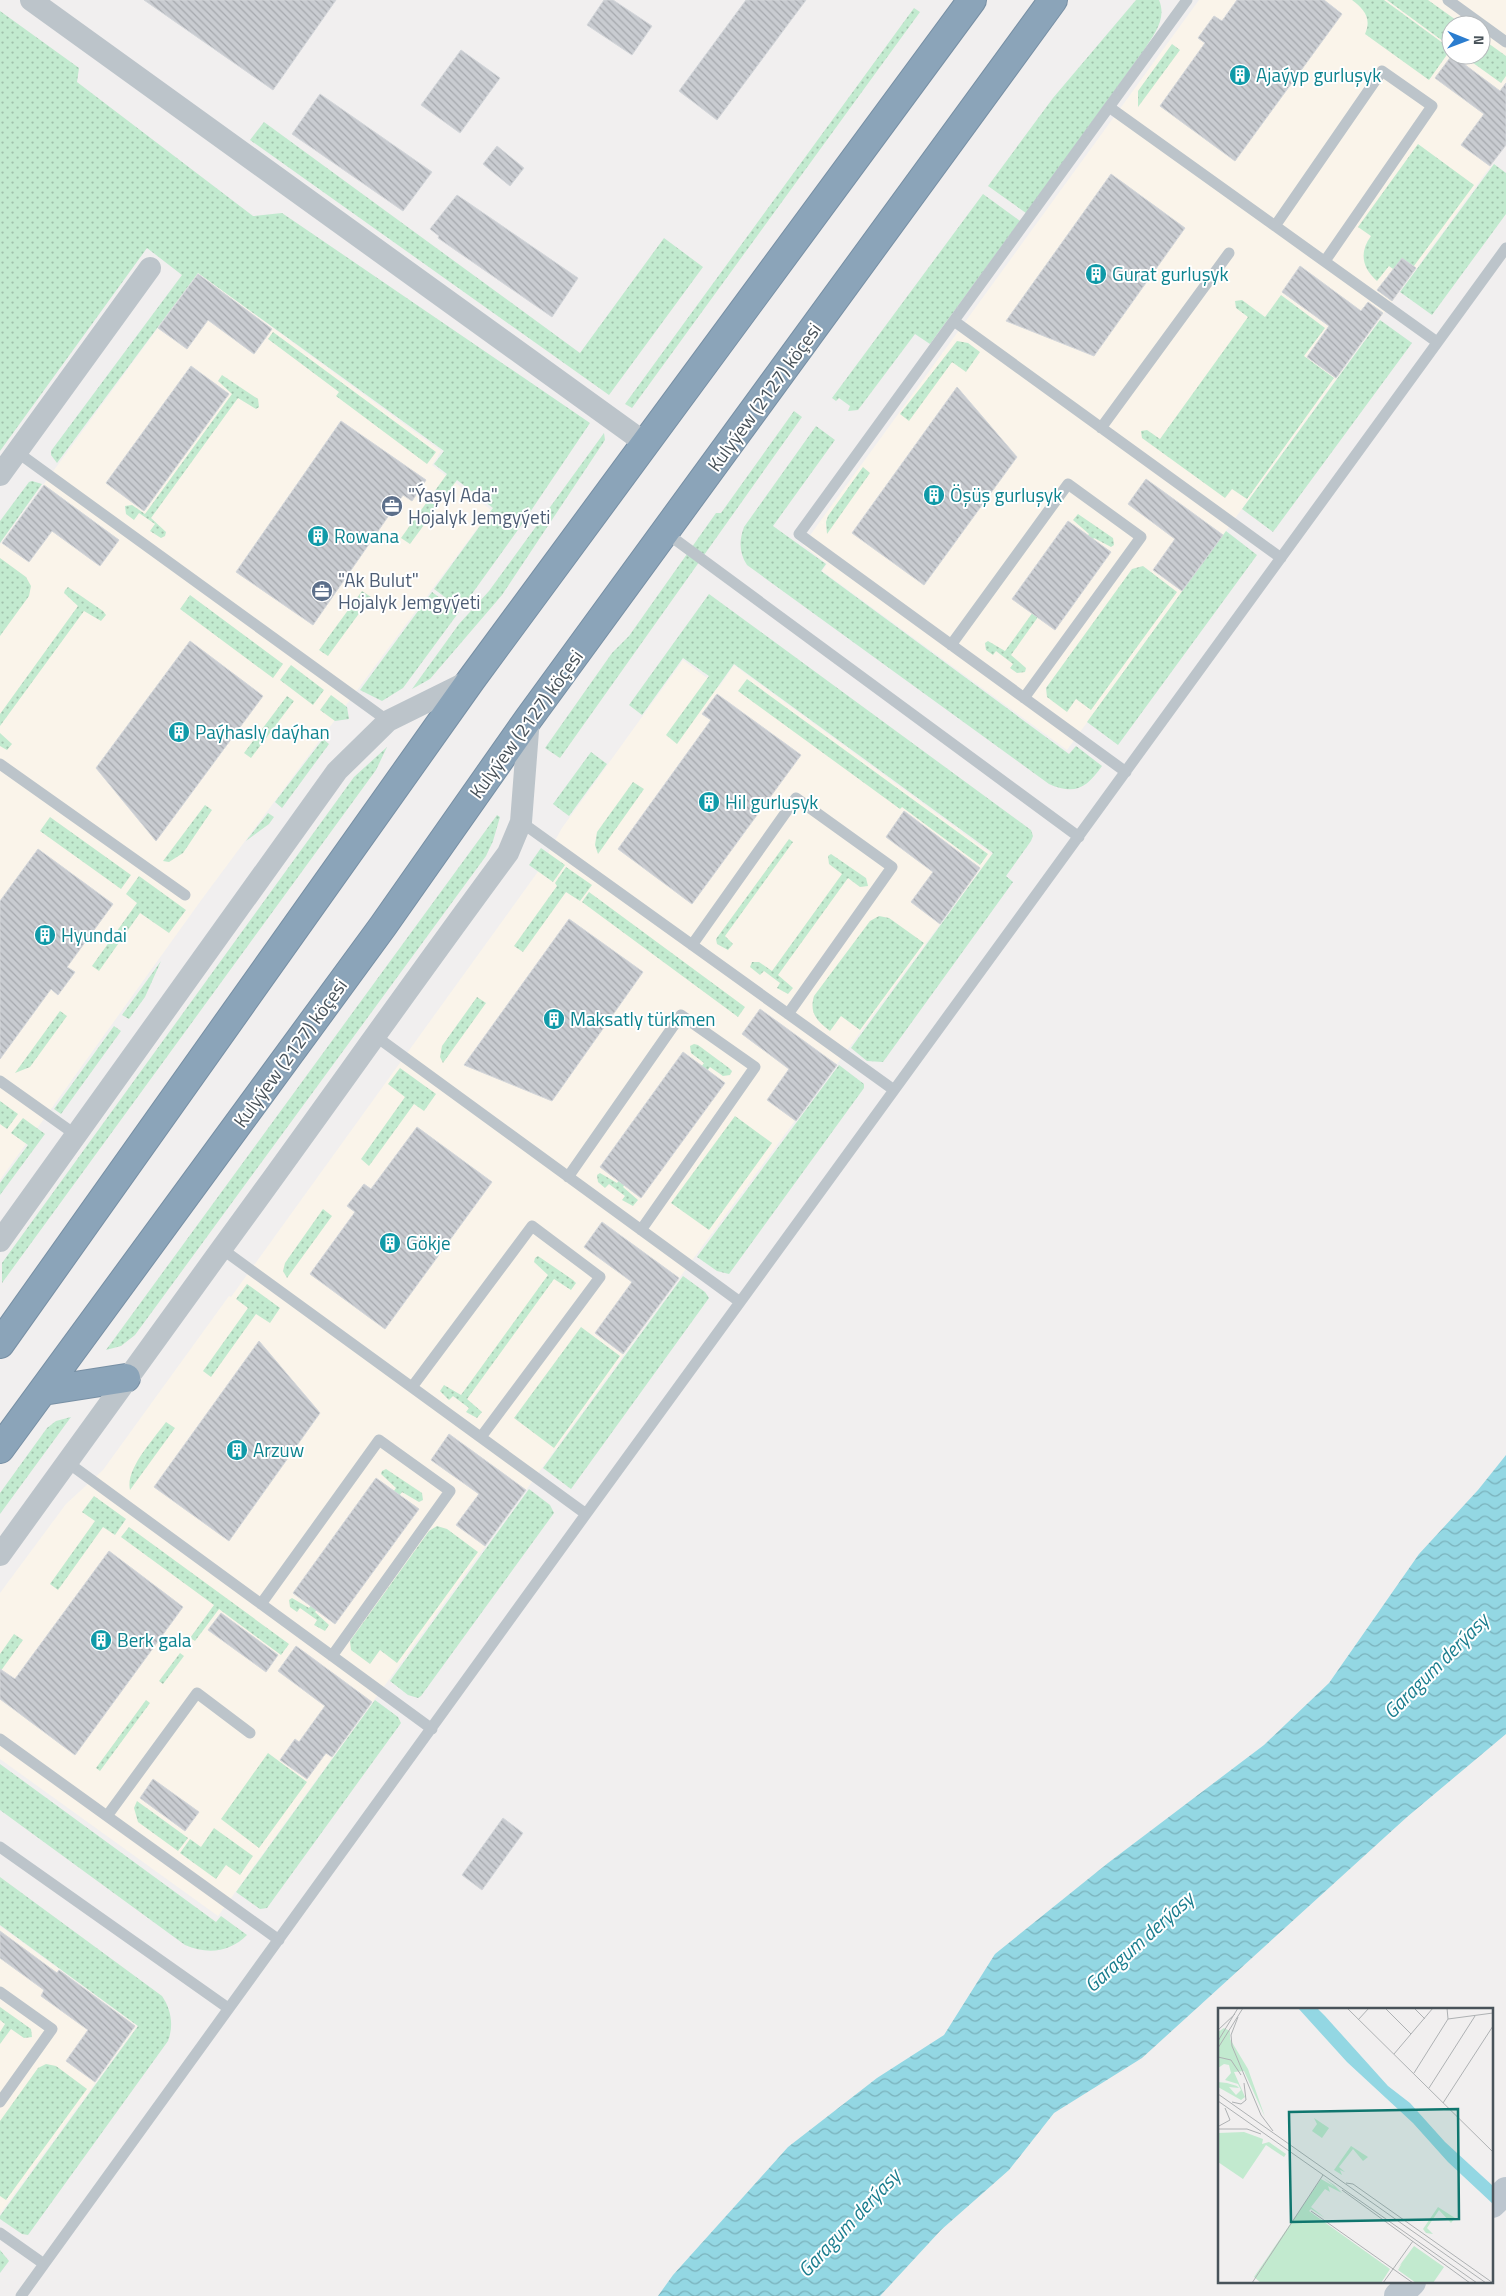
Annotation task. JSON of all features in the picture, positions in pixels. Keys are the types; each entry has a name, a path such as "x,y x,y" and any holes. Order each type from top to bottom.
{"highway":[{"path":"0,1344 471,680 972,0"},
{"name":"Kulyýew (2127) köçesi","path":"0,1449 383,926 529,718 1053,0"},
{"path":"43,1391 126,1378"}],"street":[{"path":"30,0 645,443"},
{"path":"0,475 150,268"},
{"path":"0,1241 337,771 388,721 471,680"},
{"path":"0,1555 126,1378 222,1249 374,1035 508,853 522,822 529,718"},
{"path":"1494,2202 1506,2190"},
{"path":"1398,2296 1410,2284"}],"lane":[{"path":"1126,772 799,534 1187,0"},
{"path":"1448,0 1506,42"},
{"path":"1275,226 1382,71 1432,106 1325,261"},
{"path":"1109,107 1438,342"},
{"path":"21,2296 586,1514 1506,248"},
{"path":"1101,428 1229,252"},
{"path":"954,321 1281,558"},
{"path":"17,452 388,721"},
{"path":"951,644 1068,484 1141,537 1024,698"},
{"path":"665,532 1079,837"},
{"path":"0,764 185,894"},
{"path":"692,945 796,798 892,867 788,1014"},
{"path":"522,822 894,1090"},
{"path":"568,1177 681,1015 755,1067 641,1230"},
{"path":"374,1035 740,1302"},
{"path":"0,1081 76,1135"},
{"path":"412,1387 532,1226 600,1277 481,1437"},
{"path":"222,1249 586,1514"},
{"path":"261,1604 379,1440 450,1491 332,1656"},
{"path":"67,1462 432,1728"},
{"path":"107,1816 197,1694 250,1733"},
{"path":"0,1739 279,1940"},
{"path":"0,1848 228,2008"},
{"path":"0,1992 52,2029 0,2102"},
{"path":"0,2233 44,2264"}],"shaded area":[{"path":"1199,0 1506,0 1506,145 1067,750 822,571 827,564 803,545"},
{"path":"198,273 441,451 432,465 491,510 202,899 0,1180 0,544"},
{"path":"683,660 719,687 734,665 992,854 696,1255 218,1916 0,1759 0,1593 66,1504 103,1470 229,1296 231,1297 537,873 562,828"},
{"path":"0,1926 137,2026 0,2214"}],"green space":[{"path":"1136,0 1159,0 1161,14 1155,32 1026,213 988,186 1053,98"},
{"path":"1352,0 1384,0 1441,42 1441,63 1429,80 1365,34 1368,23 1366,14"},
{"path":"1387,0 1428,0 1449,15 1441,15 1441,40"},
{"path":"914,8 920,12 632,408 625,404"},
{"path":"0,11 79,68 77,82 253,216 282,213 590,423 520,527 461,609 434,589 493,508 457,480 410,544 401,538 447,474 434,464 444,451 198,273 57,463 51,455 51,451 182,275 147,248 0,451"},
{"path":"1172,44 1180,50 1138,107 1138,91"},
{"path":"1491,45 1506,56 1506,76 1501,83 1476,65 1491,65"},
{"path":"264,122 580,353 664,238 703,267 609,395 250,140"},
{"path":"1418,144 1474,185 1405,278 1389,266 1377,281 1368,271 1364,260 1365,248 1371,236 1358,227"},
{"path":"1494,164 1506,173 1506,214 1432,315 1400,292"},
{"path":"983,194 1020,221 930,344 915,334 858,410 848,411 850,406 839,398 836,401 832,398"},
{"path":"1281,295 1325,328 1304,356 1334,378 1247,499 1232,489 1225,498 1142,438 1141,431 1147,430 1160,439 1248,317 1236,308 1235,301 1242,300 1265,317"},
{"path":"1380,320 1412,343 1273,532 1242,509"},
{"path":"273,332 436,452 427,464 336,396 339,392 268,339"},
{"path":"957,341 968,343 980,352 966,372 952,362 909,421 900,414"},
{"path":"222,375 258,399 259,407 256,409 238,398 151,518 166,532 165,536 161,538 150,531 155,524 139,513 134,520 126,514 125,506 132,505 145,514 232,394 218,381"},
{"path":"794,411 802,417 560,758 545,748 612,653 629,636 716,513 721,513"},
{"path":"816,426 835,440 773,526 826,564 821,571 1069,754 1076,746 1102,766 1086,784 1074,789 1067,789 1049,784 747,565 742,556 741,547 744,527"},
{"path":"604,433 605,440 502,595 430,679 412,689 459,624 489,591"},
{"path":"863,467 870,473 827,534 826,522 828,516"},
{"path":"29,482 42,484 0,543 0,521"},
{"path":"1078,514 1113,538 1114,545 1111,547 1094,538 1011,655 1026,668 1025,672 1017,673 1010,668 1013,664 996,651 993,655 986,650 985,643 988,641 1005,651 1089,534 1073,520"},
{"path":"1226,531 1257,555 1118,745 1087,722"},
{"path":"0,558 26,577 31,586 29,596 0,636"},
{"path":"1143,566 1177,592 1091,710 1076,699 1067,712 1047,697 1046,688 1132,569"},
{"path":"68,587 106,615 101,621 84,611 0,726 0,714 78,606 64,593"},
{"path":"362,591 371,597 328,656 319,650"},
{"path":"432,592 459,612 403,688 382,701 360,690"},
{"path":"709,594 1031,830 1033,836 1031,841 1006,876 1013,882 883,1062 867,1061 851,1048 993,853 734,664 677,744 666,735 709,676 683,658 642,715 629,705"},
{"path":"190,595 283,664 273,678 180,609"},
{"path":"291,665 324,690 313,705 280,680"},
{"path":"747,679 988,854 980,865 902,807 900,809 738,691"},
{"path":"331,695 347,707 349,719 335,721 320,710"},
{"path":"287,696 294,701 251,758 244,753"},
{"path":"0,733 12,744 7,750 0,746"},
{"path":"323,739 329,744 282,808 275,802"},
{"path":"387,747 376,770 2,1283 2,1263 354,777"},
{"path":"591,752 607,764 569,816 553,804"},
{"path":"633,782 644,789 598,854 595,845 597,832"},
{"path":"205,805 212,810 183,853 169,862 163,861"},
{"path":"268,813 274,817 269,824 246,841"},
{"path":"497,815 500,817 493,841 486,856 135,1335 121,1346 106,1350"},
{"path":"50,817 131,875 121,889 40,831"},
{"path":"789,839 793,842 725,936 733,944 728,950 717,944 716,939"},
{"path":"541,848 565,865 553,882 529,865"},
{"path":"831,854 866,878 868,886 860,887 848,878 778,975 793,988 788,994 777,988 780,983 764,971 760,975 750,967 752,962 759,962 772,971 842,874 829,864 828,856"},
{"path":"566,867 592,885 580,901 566,892 523,952 514,946 557,886 555,883"},
{"path":"139,876 186,910 169,933 140,913 99,971 92,966 137,903 126,894"},
{"path":"589,892 745,1007 738,1017 582,902"},
{"path":"879,916 889,918 924,943 860,1030 841,1016 830,1031 821,1024 813,1012 814,996 870,921"},
{"path":"161,961 145,997 129,1019 122,1015"},
{"path":"477,997 486,1003 443,1063 440,1057 442,1046"},
{"path":"60,1011 67,1016 30,1067 15,1073"},
{"path":"114,1026 121,1031 61,1114 54,1109"},
{"path":"698,1045 732,1071 730,1075 723,1076 710,1067 623,1187 638,1200 633,1206 622,1200 625,1196 609,1184 605,1188 598,1182 597,1175 600,1173 617,1183 704,1063 691,1053 690,1046"},
{"path":"839,1065 864,1084 864,1088 729,1274 717,1271 697,1257"},
{"path":"400,1068 436,1094 424,1111 414,1104 369,1166 361,1159 405,1097 388,1084"},
{"path":"0,1101 18,1114 7,1129 0,1124"},
{"path":"735,1116 772,1143 709,1230 671,1203"},
{"path":"23,1118 45,1134 0,1195 0,1183 28,1145 11,1133"},
{"path":"323,1209 332,1216 287,1278 283,1271 285,1263"},
{"path":"538,1256 576,1283 571,1290 554,1279 467,1399 482,1412 477,1418 466,1412 469,1408 453,1396 449,1400 440,1391 444,1385 461,1395 548,1275 534,1262"},
{"path":"683,1276 705,1292 709,1298 571,1489 543,1468"},
{"path":"247,1284 280,1308 270,1323 256,1314 211,1377 203,1371 248,1308 236,1299"},
{"path":"581,1327 620,1356 554,1448 514,1418"},
{"path":"71,1417 0,1514 0,1493 47,1428 56,1421"},
{"path":"166,1422 175,1428 130,1490 132,1473 136,1464"},
{"path":"386,1469 422,1493 423,1500 419,1502 402,1492 315,1612 329,1625 325,1631 314,1625 317,1620 300,1608 297,1612 290,1607 289,1600 292,1598 309,1608 396,1488 381,1474"},
{"path":"529,1489 550,1505 554,1513 421,1696 418,1698 408,1695 390,1681"},
{"path":"94,1496 126,1519 115,1535 103,1527 58,1590 50,1584 95,1521 82,1512"},
{"path":"437,1526 447,1529 478,1552 397,1663 380,1650 370,1664 351,1650 350,1641 429,1531"},
{"path":"129,1527 289,1644 281,1655 219,1609 195,1641 190,1638 214,1605 121,1537"},
{"path":"14,1634 23,1640 0,1672 0,1654"},
{"path":"180,1653 184,1656 163,1684 159,1681"},
{"path":"146,1700 150,1703 100,1771 96,1768"},
{"path":"375,1700 398,1717 401,1723 267,1908 260,1909 236,1892"},
{"path":"268,1753 307,1782 259,1848 221,1819"},
{"path":"0,1764 216,1922 221,1916 247,1935 233,1945 218,1950 202,1950 185,1945 0,1810"},
{"path":"137,1801 188,1838 178,1851 138,1822 134,1808"},
{"path":"214,1828 253,1856 240,1875 226,1865 216,1879 180,1853 190,1839 201,1847"},
{"path":"0,1877 162,1996 168,2006 171,2023 168,2041 28,2235 22,2234 0,2219 0,2216 138,2026 0,1925"},
{"path":"0,2007 31,2029 32,2037 24,2038 11,2029 0,2044 0,2032 5,2024 0,2020"},
{"path":"46,2064 56,2066 87,2089 6,2200 0,2196 0,2121 38,2068"},
{"path":"0,2250 9,2261 0,2273"}],"water":[{"name":"Garagum derýasy","path":"1506,1455 1506,1734 1407,1817 1142,2058 1054,2113 1009,2170 941,2230 880,2296 658,2296 673,2275 788,2147 877,2078 944,2035 995,1954 1108,1863 1264,1745 1329,1683 1419,1554 1478,1490"}],"building":[{"path":"144,0 336,0 273,90"},
{"path":"604,0 613,0 652,26 632,55 587,25"},
{"path":"746,0 806,0 717,120 679,91"},
{"name":"Ajaýyp gurluşyk","path":"1237,0 1324,0 1342,14 1235,161 1160,106 1205,43 1198,38 1214,16 1222,21"},
{"path":"461,50 500,78 460,133 421,105"},
{"path":"1445,65 1465,65 1500,91 1506,83 1506,145 1490,166 1461,145 1484,114 1435,78"},
{"path":"320,94 432,172 403,211 292,134"},
{"path":"497,146 524,168 510,186 483,164"},
{"name":"Gurat gurluşyk","path":"1111,174 1185,228 1094,356 1006,321"},
{"path":"457,195 578,278 552,317 438,238 439,236 430,229"},
{"path":"1402,258 1416,268 1392,301 1377,290"},
{"path":"1300,266 1361,311 1368,302 1383,313 1336,378 1307,357 1329,326 1282,292"},
{"path":"198,274 272,329 254,354 208,320 187,349 158,328"},
{"path":"191,366 229,394 144,511 106,483"},
{"name":"Öşüş gurluşyk","path":"957,387 1017,457 924,585 852,533"},
{"name":"Rowana","path":"341,421 426,480 412,501 403,495 313,625 236,572"},
{"path":"1146,479 1223,535 1182,591 1153,570 1175,539 1128,504"},
{"path":"44,485 119,540 100,566 52,531 29,562 2,543"},
{"path":"1068,521 1111,552 1055,630 1012,599"},
{"name":"Paýhasly daýhan","path":"190,641 263,696 156,841 96,768"},
{"name":"Hil gurluşyk","path":"717,694 801,755 692,904 618,849 711,720 702,714"},
{"path":"904,811 980,868 940,924 911,902 933,872 886,837"},
{"name":"Hyundai","path":"38,849 113,904 67,967 75,972 58,995 51,989 0,1059 0,901"},
{"name":"Maksatly türkmen","path":"569,919 643,972 552,1101 464,1065"},
{"path":"760,1009 837,1065 796,1121 767,1100 789,1069 742,1034"},
{"path":"683,1052 725,1083 641,1198 600,1167"},
{"name":"Gökje","path":"417,1127 492,1182 385,1329 310,1274 355,1212 347,1206 364,1184 371,1189"},
{"path":"602,1222 679,1278 623,1354 595,1333 632,1282 584,1247"},
{"name":"Arzuw","path":"259,1341 320,1413 229,1541 154,1487"},
{"path":"449,1434 526,1490 485,1546 456,1525 479,1494 431,1460"},
{"path":"376,1478 419,1509 335,1624 293,1593"},
{"name":"Berk gala","path":"109,1551 183,1607 75,1755 0,1699 0,1669 15,1679"},
{"path":"221,1613 278,1655 266,1672 208,1630"},
{"path":"296,1646 372,1702 332,1757 326,1753 307,1779 280,1760 295,1739 299,1742 325,1706 278,1671"},
{"path":"153,1779 199,1812 185,1831 140,1798"},
{"path":"503,1818 523,1833 482,1890 462,1875"},
{"path":"0,1931 57,1973 59,1970 135,2026 95,2082 66,2061 88,2030 41,1996 44,1990 0,1958"}],"place":[{"name":"Ajaýyp gurluşyk","path":"1240,75"},
{"name":"Gurat gurluşyk","path":"1096,274"},
{"name":"Öşüş gurluşyk","path":"934,495"},
{"name":"\"Ýaşyl Ada\" Hojalyk Jemgyýeti","path":"392,506"},
{"name":"Rowana","path":"318,536"},
{"name":"\"Ak Bulut\" Hojalyk Jemgyýeti","path":"322,591"},
{"name":"Paýhasly daýhan","path":"179,732"},
{"name":"Hil gurluşyk","path":"709,802"},
{"name":"Hyundai","path":"45,935"},
{"name":"Maksatly türkmen","path":"554,1019"},
{"name":"Gökje","path":"390,1243"},
{"name":"Arzuw","path":"237,1450"},
{"name":"Berk gala","path":"101,1640"}]}
